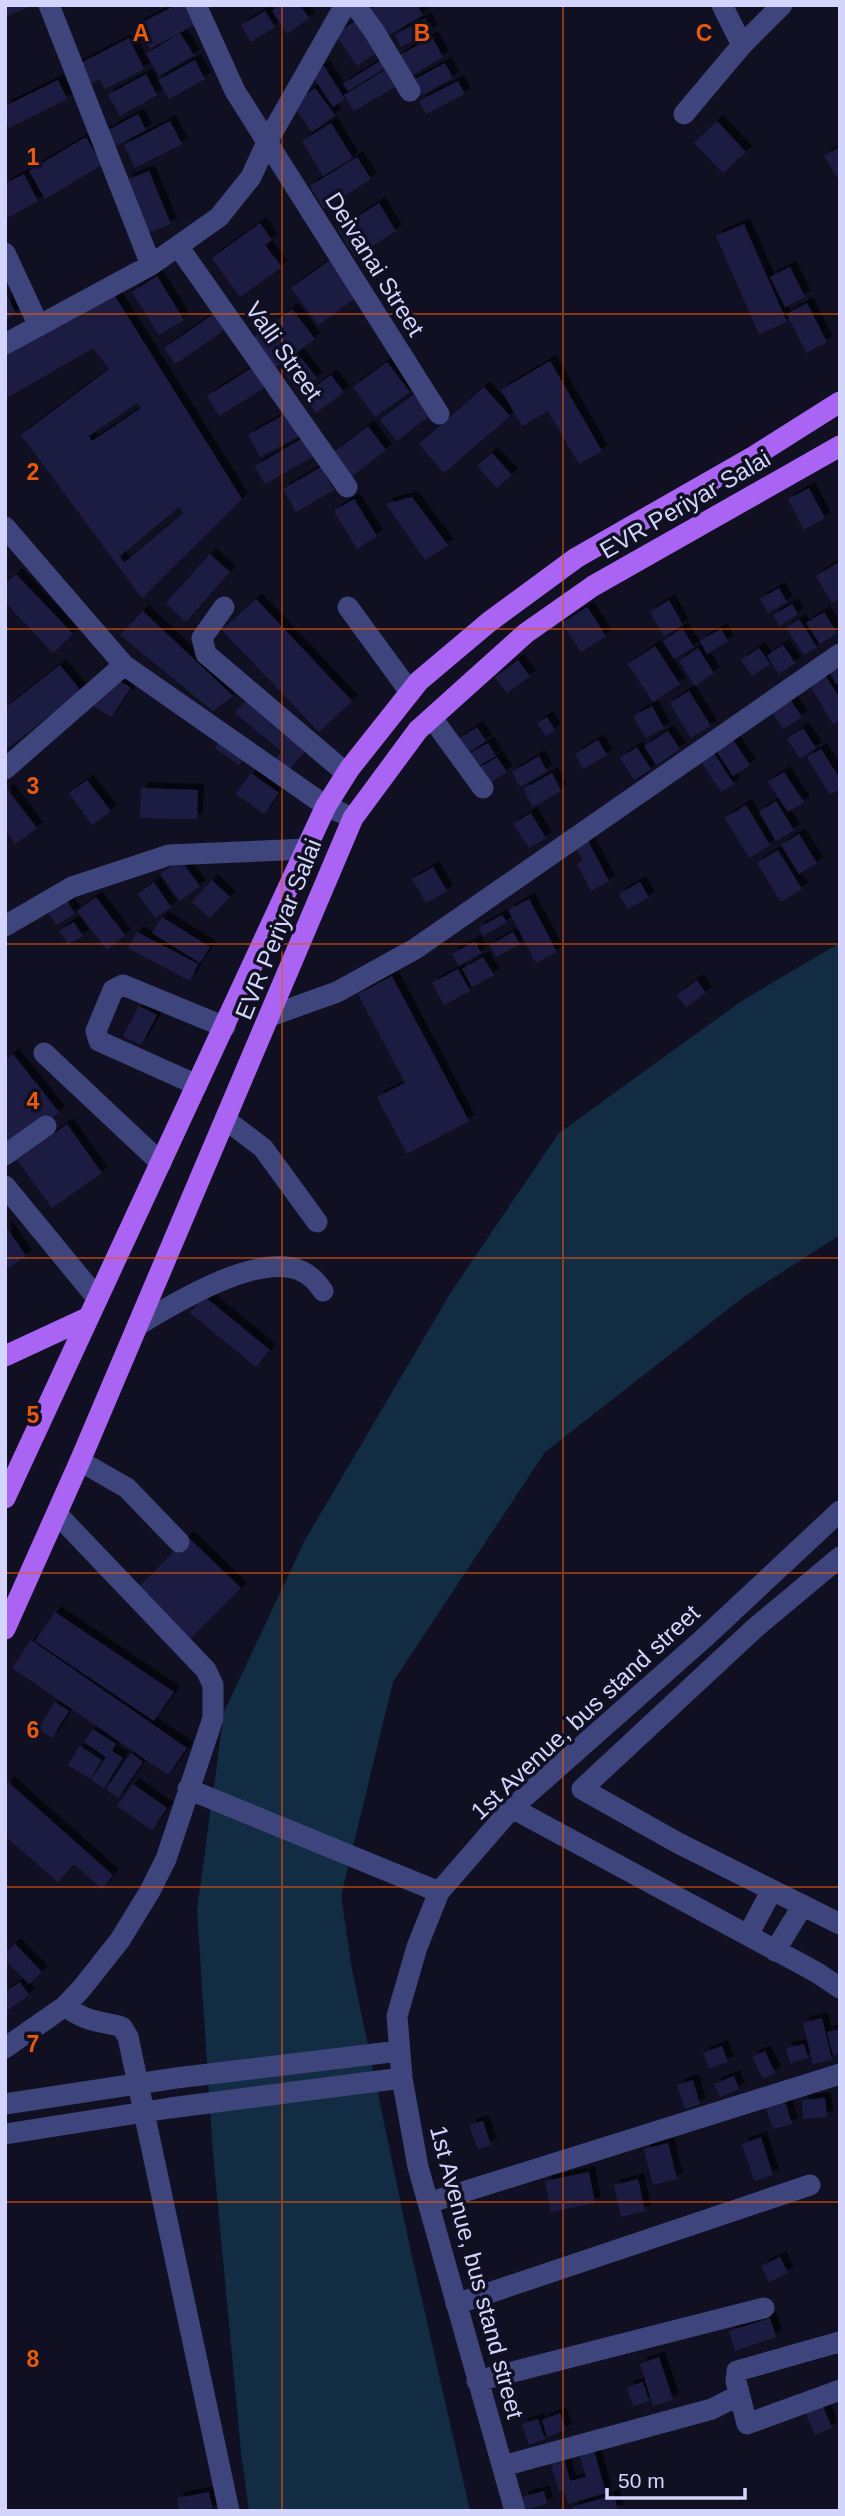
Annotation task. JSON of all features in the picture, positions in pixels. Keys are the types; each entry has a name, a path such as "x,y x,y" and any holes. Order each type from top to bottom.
{"main road":[{"name":"EVR Periyar Salai","path":"5,1498 309,849 326,806 346,773 419,681 489,622 576,558 756,455 840,402"},
{"name":"EVR Periyar Salai","path":"5,1629 10,1607 57,1514 353,818 418,730 526,633 593,586 840,446"},
{"path":"651,515 669,543"},
{"path":"5,1356 87,1318"}],"street":[{"path":"48,5 151,265"},
{"name":"Deivanai Street","path":"196,5 235,91 439,414"},
{"path":"5,344 151,265 219,217 251,177 267,142 345,5"},
{"path":"355,5 410,91"},
{"path":"722,5 742,45"},
{"path":"684,114 742,45 782,5"},
{"name":"Valli Street","path":"178,246 347,487"},
{"path":"5,253 38,326"},
{"path":"5,527 13,551 124,665 326,806 353,818"},
{"path":"224,607 202,638 206,654 346,773"},
{"path":"348,607 410,692"},
{"path":"270,1016 337,992 415,948 840,654"},
{"path":"5,769 124,665"},
{"path":"432,718 483,788"},
{"path":"5,926 72,887 169,855 309,849"},
{"path":"197,1085 99,1041 96,1031 113,990 123,985 225,1027"},
{"path":"44,1053 161,1163"},
{"path":"226,1120 263,1147 317,1222"},
{"path":"5,1156 46,1126"},
{"path":"5,1186 97,1298"},
{"path":"138,1325 199,1289 248,1272 287,1267 298,1269 316,1281 323,1291"},
{"path":"80,1461 127,1488 178,1542"},
{"name":"1st Avenue, bus stand street","path":"514,2511 418,2167 402,2078 397,2016 417,1947 439,1892 512,1808 703,1639 840,1511"},
{"path":"5,2048 65,2007 120,1940 150,1891 166,1858 213,1718 213,1685 206,1670 57,1514"},
{"path":"840,1558 755,1628 582,1788 678,1843 840,1924"},
{"path":"188,1789 439,1892"},
{"path":"512,1808 816,1972 840,1988"},
{"path":"748,1935 772,1891"},
{"path":"775,1951 803,1905"},
{"path":"65,2007 98,2023 122,2027 128,2037 229,2511"},
{"path":"5,2104 176,2078 399,2051"},
{"path":"428,2203 840,2074"},
{"path":"5,2134 170,2108 402,2078"},
{"path":"456,2304 810,2185"},
{"path":"477,2381 764,2308"},
{"path":"840,2344 839,2342 737,2371 739,2395 747,2424 840,2390"},
{"path":"503,2466 712,2409 739,2395"}],"water":[{"path":"840,943 840,1235 745,1296 545,1452 393,1682 341,1896 352,1969 409,2243 470,2511 249,2511 213,2153 197,1910 224,1712 305,1540 451,1292 559,1133 743,1000"}],"building":[{"path":"5,5 34,5 5,17"},
{"path":"176,5 189,5 198,23 150,49 137,25"},
{"path":"280,5 300,5 309,18 287,34 272,11"},
{"path":"378,5 417,5 423,15 387,36 371,9"},
{"path":"265,11 275,27 251,42 241,25"},
{"path":"425,18 432,31 401,47 395,35"},
{"path":"358,19 379,51 357,66 335,34"},
{"path":"180,33 194,55 159,76 146,54"},
{"path":"432,37 443,57 409,77 397,57"},
{"path":"129,38 144,69 105,89 100,79 84,87 73,67"},
{"path":"385,58 389,66 348,91 343,84"},
{"path":"195,60 205,79 169,99 158,80"},
{"path":"445,63 453,78 418,97 410,82"},
{"path":"324,66 345,99 333,107 311,74"},
{"path":"385,70 395,87 354,111 344,95"},
{"path":"146,74 157,95 120,116 108,95"},
{"path":"58,80 67,99 9,128 5,121 5,106"},
{"path":"458,81 465,94 426,114 419,101"},
{"path":"315,88 335,115 312,132 292,104"},
{"path":"138,114 146,130 112,148 103,133"},
{"path":"170,121 182,144 135,168 124,145"},
{"path":"717,121 746,152 723,173 694,143"},
{"path":"331,123 353,158 323,176 302,141"},
{"path":"86,137 102,165 45,199 29,171"},
{"path":"840,147 840,181 824,156"},
{"path":"357,157 371,179 324,209 310,186"},
{"path":"149,171 171,224 148,233 126,180"},
{"path":"24,174 38,201 5,219 5,184"},
{"path":"379,203 396,231 355,257 338,229"},
{"path":"260,223 272,240 265,245 282,267 240,297 212,258"},
{"path":"744,224 787,322 759,334 716,236"},
{"path":"330,260 357,297 318,325 291,288"},
{"path":"790,267 805,297 785,307 770,277"},
{"path":"157,276 184,320 159,335 132,292"},
{"path":"5,291 16,314 5,319"},
{"path":"115,296 242,499 142,598 21,435 109,369 93,348 5,399 5,351","holes":["137,403 141,408 92,441 89,436","179,507 183,513 124,563 119,557"]},
{"path":"807,303 827,342 806,353 787,314"},
{"path":"292,309 315,339 275,368 253,338"},
{"path":"218,311 229,327 175,364 164,348"},
{"path":"298,354 317,378 299,392 280,368"},
{"path":"550,361 602,451 579,464 548,411 522,426 501,390"},
{"path":"387,362 410,392 375,417 353,387"},
{"path":"252,368 264,388 219,416 207,396"},
{"path":"331,375 344,392 316,413 303,396"},
{"path":"484,387 510,416 444,473 419,444"},
{"path":"413,394 430,415 397,441 380,420"},
{"path":"287,413 299,436 260,457 248,435"},
{"path":"368,426 386,450 352,476 334,452"},
{"path":"303,438 314,456 265,484 255,466"},
{"path":"492,453 512,475 497,488 477,466"},
{"path":"321,467 334,490 296,512 283,489"},
{"path":"809,488 825,518 804,530 788,499"},
{"path":"412,497 448,545 425,560 386,504"},
{"path":"354,499 377,536 357,549 334,511"},
{"path":"210,554 230,572 186,622 166,603"},
{"path":"839,562 840,598 832,603 816,576"},
{"path":"16,574 73,634 53,653 5,602 5,584"},
{"path":"779,588 787,602 768,613 760,599"},
{"path":"256,599 352,701 319,732 222,630"},
{"path":"669,600 683,625 664,636 650,612"},
{"path":"792,604 798,614 780,626 773,615"},
{"path":"587,607 606,636 581,652 562,623"},
{"path":"143,611 233,696 213,711 120,635"},
{"path":"824,612 837,633 820,644 806,623"},
{"path":"799,619 817,647 804,655 786,628"},
{"path":"682,628 694,647 674,659 663,641"},
{"path":"721,629 728,641 707,654 700,641"},
{"path":"783,645 795,663 779,674 767,656"},
{"path":"655,646 680,684 653,702 628,664"},
{"path":"698,648 714,673 695,686 679,661"},
{"path":"759,648 770,664 752,676 741,660"},
{"path":"518,660 530,676 507,693 495,677"},
{"path":"840,664 840,682 836,684 828,670"},
{"path":"60,665 81,691 5,750 5,708"},
{"path":"824,673 840,699 840,720 833,724 808,682"},
{"path":"112,676 131,688 111,717 92,705"},
{"path":"689,691 711,726 691,738 670,703"},
{"path":"788,696 802,717 783,729 769,708"},
{"path":"247,699 308,748 286,774 272,763 281,751 235,713"},
{"path":"652,706 664,728 646,738 633,716"},
{"path":"547,717 555,730 546,736 537,723"},
{"path":"477,727 486,741 466,754 457,740"},
{"path":"803,728 816,748 800,758 787,739"},
{"path":"668,731 680,749 656,765 644,746"},
{"path":"730,735 750,765 733,776 713,746"},
{"path":"221,740 245,756 239,765 215,748"},
{"path":"598,740 607,755 583,769 575,754"},
{"path":"488,743 496,756 476,767 469,754"},
{"path":"637,747 651,769 634,780 620,758"},
{"path":"711,749 734,784 721,792 698,757"},
{"path":"821,749 840,779 840,789 830,795 807,757"},
{"path":"539,756 547,771 520,787 512,772"},
{"path":"497,757 507,772 486,785 477,769"},
{"path":"784,772 804,802 788,812 768,782"},
{"path":"251,773 279,793 264,814 236,794"},
{"path":"552,773 561,791 533,807 523,789"},
{"path":"87,780 111,811 92,825 69,793"},
{"path":"141,788 198,790 197,819 140,818"},
{"path":"8,790 37,828 15,844 5,830 5,792"},
{"path":"776,801 794,830 776,841 759,812"},
{"path":"746,805 770,845 749,858 725,818"},
{"path":"531,813 546,838 529,848 513,824"},
{"path":"799,834 817,863 799,874 781,845"},
{"path":"586,837 609,881 591,891 577,864 583,861 574,843"},
{"path":"778,850 802,889 781,902 757,863"},
{"path":"180,859 200,886 180,901 160,874"},
{"path":"433,867 447,891 426,903 412,879"},
{"path":"212,880 230,897 210,918 192,902"},
{"path":"154,882 171,907 155,918 138,894"},
{"path":"640,882 649,897 628,909 619,894"},
{"path":"65,897 75,914 56,925 46,909"},
{"path":"96,897 125,935 107,950 77,911"},
{"path":"529,899 557,952 536,963 508,910"},
{"path":"502,915 507,922 483,936 478,928"},
{"path":"162,917 210,947 200,963 152,933"},
{"path":"74,922 83,936 68,944 59,931"},
{"path":"137,932 198,964 190,981 128,948"},
{"path":"513,932 520,944 496,957 490,945"},
{"path":"475,941 481,953 459,966 452,954"},
{"path":"483,957 494,975 472,987 462,969"},
{"path":"458,969 470,991 444,1005 432,983"},
{"path":"392,976 469,1121 407,1154 377,1097 405,1083 358,994"},
{"path":"697,980 706,993 686,1007 677,995"},
{"path":"139,1006 157,1015 141,1045 123,1036"},
{"path":"13,1054 59,1112 7,1152 5,1060"},
{"path":"67,1124 102,1173 52,1208 17,1160"},
{"path":"5,1225 26,1256 5,1270"},
{"path":"204,1296 270,1350 256,1367 190,1313"},
{"path":"188,1537 241,1588 189,1640 137,1589"},
{"path":"55,1612 174,1692 154,1721 35,1641"},
{"path":"31,1640 187,1748 168,1775 12,1668"},
{"path":"55,1702 69,1711 52,1738 38,1729"},
{"path":"93,1729 116,1744 112,1751 123,1758 104,1788 91,1780 106,1757 84,1742"},
{"path":"80,1746 102,1760 90,1779 68,1765"},
{"path":"131,1753 143,1762 118,1798 106,1789"},
{"path":"8,1782 113,1875 102,1889 74,1864 58,1882 5,1836 5,1786"},
{"path":"133,1784 167,1808 152,1830 117,1806"},
{"path":"15,1944 42,1972 29,1984 5,1960 5,1953"},
{"path":"20,1982 29,1995 5,2012 5,1992"},
{"path":"822,2018 832,2060 813,2064 803,2023"},
{"path":"840,2029 840,2054 833,2055 827,2032"},
{"path":"804,2044 808,2058 790,2063 786,2048"},
{"path":"722,2046 728,2062 709,2068 703,2053"},
{"path":"765,2051 775,2073 763,2079 752,2057"},
{"path":"734,2076 739,2089 720,2097 714,2084"},
{"path":"693,2080 700,2104 685,2109 677,2085"},
{"path":"825,2098 827,2117 803,2119 802,2100"},
{"path":"785,2101 792,2124 773,2129 766,2107"},
{"path":"483,2121 491,2145 478,2149 469,2125"},
{"path":"761,2137 773,2175 754,2181 742,2144"},
{"path":"668,2143 677,2179 653,2185 644,2149"},
{"path":"589,2172 595,2203 551,2212 545,2181"},
{"path":"638,2179 645,2211 621,2217 614,2185"},
{"path":"780,2257 788,2273 769,2282 761,2266"},
{"path":"770,2318 776,2337 735,2351 729,2331"},
{"path":"659,2357 673,2400 653,2406 640,2364"},
{"path":"643,2382 649,2401 633,2406 627,2387"},
{"path":"822,2404 832,2428 815,2435 805,2412"},
{"path":"560,2413 566,2430 547,2437 542,2420"},
{"path":"538,2419 545,2439 529,2445 522,2424"},
{"path":"593,2447 606,2493 568,2504 564,2490 559,2491 549,2458 563,2454 570,2481 586,2477 578,2451"},
{"path":"544,2491 547,2504 525,2510 522,2497"},
{"path":"209,2492 213,2511 179,2511 177,2498"},
{"path":"614,2495 618,2511 574,2511 572,2507"}]}
